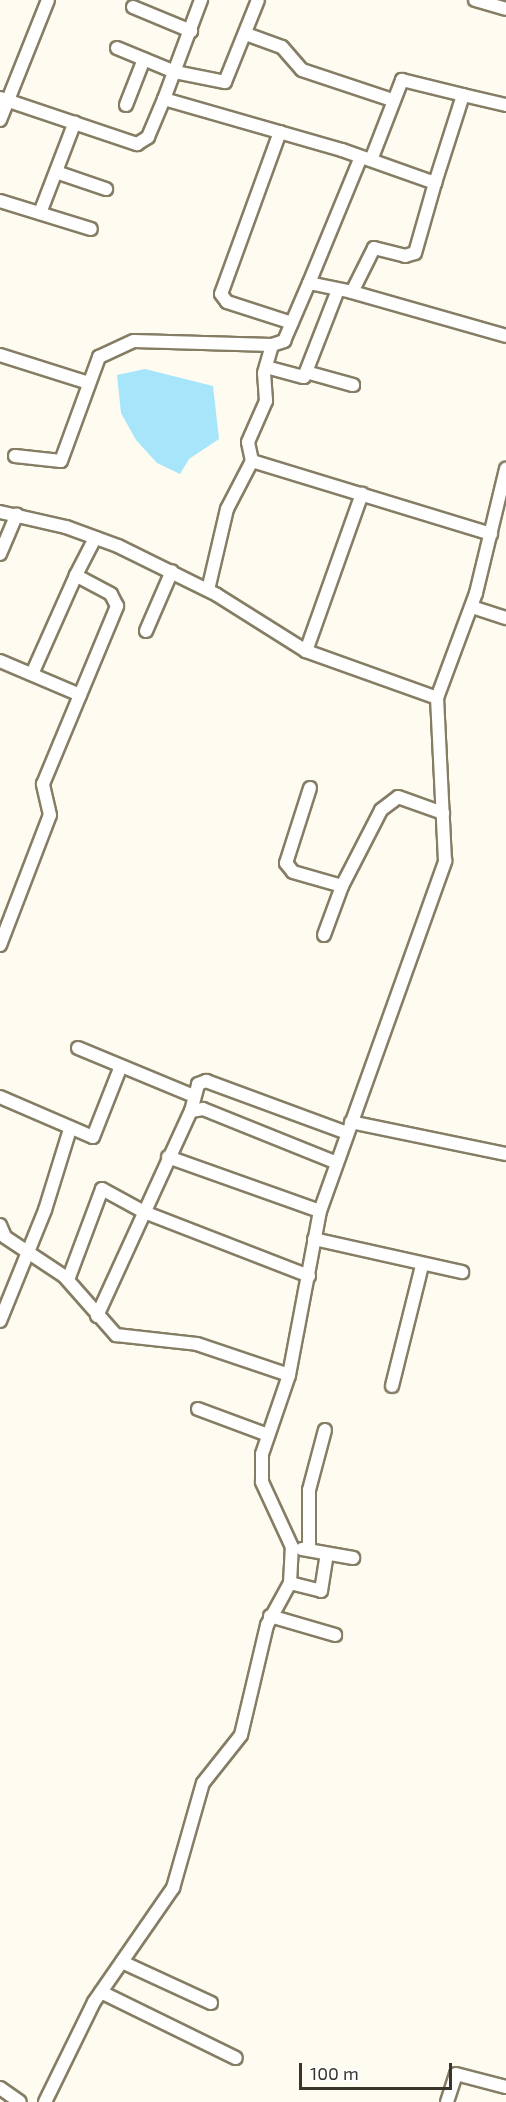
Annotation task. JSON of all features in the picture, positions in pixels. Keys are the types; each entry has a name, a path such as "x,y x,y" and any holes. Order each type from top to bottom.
{"street":[{"path":"0,120 4,99 48,0"},
{"path":"4,99 137,144 148,137 191,31 201,0"},
{"path":"117,48 175,72 225,82 258,0"},
{"path":"475,0 506,9"},
{"path":"133,7 191,31"},
{"path":"246,34 282,47 302,70 392,100"},
{"path":"126,105 144,60"},
{"path":"15,456 61,461 99,357 134,341 272,345 284,341 402,80 506,105"},
{"path":"352,292 374,248 405,256 415,254 463,95"},
{"path":"164,99 366,158 435,183"},
{"path":"40,213 75,122"},
{"path":"280,132 221,294 227,302 292,323"},
{"path":"56,172 106,189"},
{"path":"0,201 91,229"},
{"path":"309,283 352,292 506,336"},
{"path":"266,368 299,379 306,372 338,290"},
{"path":"208,590 227,509 252,461 248,442 266,401 266,368 272,345"},
{"path":"0,355 89,383"},
{"path":"306,372 353,385"},
{"path":"252,461 491,534"},
{"path":"45,2102 100,1992 176,1882 206,1777 241,1735 270,1616 290,1584 292,1547 261,1476 268,1435 289,1375 320,1211 335,1162 445,861 437,698 472,608 506,469"},
{"path":"306,651 362,494"},
{"path":"0,512 17,514 95,538 172,571 208,590 306,651 437,698"},
{"path":"0,554 17,514"},
{"path":"32,674 95,538"},
{"path":"146,631 172,571"},
{"path":"0,945 50,815 43,784 117,606 111,594 76,575"},
{"path":"472,608 506,618"},
{"path":"0,661 80,694"},
{"path":"310,788 286,863 293,872 342,886"},
{"path":"324,935 342,886 375,816 392,798 443,813"},
{"path":"78,1048 194,1096"},
{"path":"0,1097 93,1137 121,1066"},
{"path":"97,1316 191,1111 198,1084 206,1081 349,1127 506,1154"},
{"path":"191,1111 203,1109 335,1162"},
{"path":"0,1321 27,1254 70,1129"},
{"path":"168,1157 320,1211"},
{"path":"68,1280 98,1192 107,1190 144,1212 309,1276"},
{"path":"0,1225 5,1237 68,1280 97,1316 124,1337 187,1341 289,1375"},
{"path":"314,1239 422,1266 462,1272"},
{"path":"392,1386 422,1266"},
{"path":"198,1409 268,1435"},
{"path":"309,1550 308,1501 325,1430"},
{"path":"292,1547 353,1558"},
{"path":"290,1584 321,1591 327,1554"},
{"path":"270,1616 335,1635"},
{"path":"122,1962 211,2003"},
{"path":"100,1992 236,2058"},
{"path":"447,2102 456,2074 506,2087"},
{"path":"0,2088 20,2102"}],"water":[{"path":"145,369 213,386 219,439 189,459 180,474 157,463 136,440 121,413 117,375"}]}
